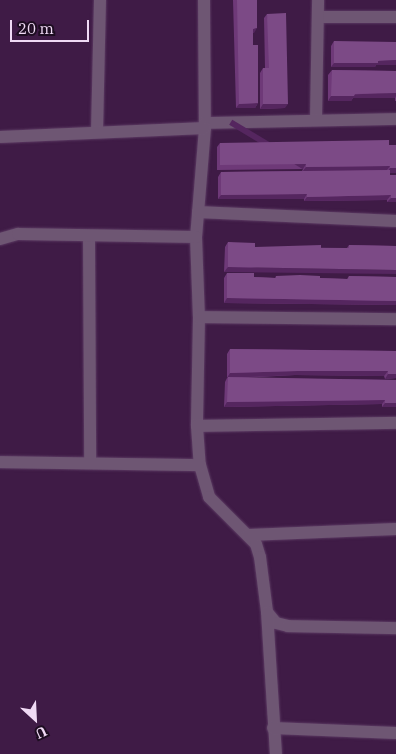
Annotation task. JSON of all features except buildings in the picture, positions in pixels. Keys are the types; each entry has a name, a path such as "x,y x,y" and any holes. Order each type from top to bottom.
{"street":[{"path":"97,132 100,0"},
{"path":"204,0 205,125 196,238 199,317 197,426 200,464 209,497 256,544 260,557 267,612 276,754"},
{"path":"316,119 318,0"},
{"path":"318,17 396,17"},
{"path":"0,137 316,119 396,119"},
{"path":"198,212 396,221"},
{"path":"0,239 18,234 196,238"},
{"path":"89,236 90,463"},
{"path":"199,317 396,319"},
{"path":"197,426 396,423"},
{"path":"0,462 200,464"},
{"path":"248,535 396,528"},
{"path":"267,612 276,623 288,626 396,628"},
{"path":"273,728 396,733"}]}
